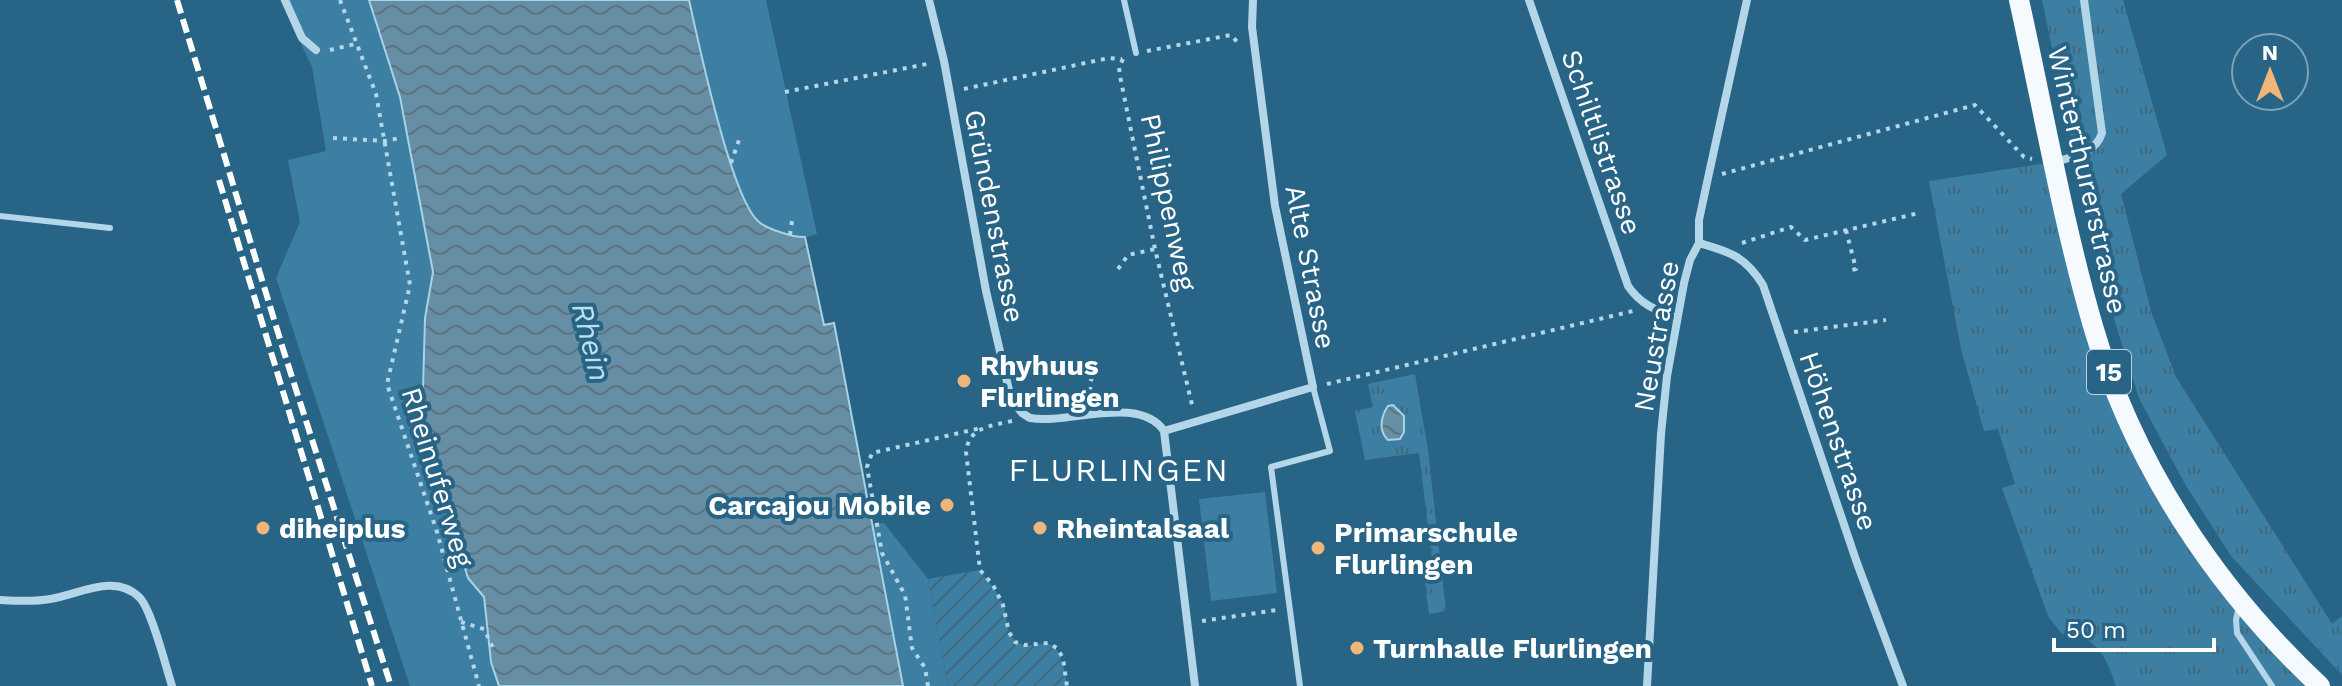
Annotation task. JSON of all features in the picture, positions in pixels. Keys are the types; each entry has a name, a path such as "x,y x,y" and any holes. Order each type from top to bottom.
{"main road":[{"name":"Winterthurerstrasse","path":"2019,0 2093,327 2107,369 2159,483 2199,547 2240,603 2275,643 2320,686"}],"street":[{"path":"285,0 302,38 316,50"},
{"name":"Gründenstrasse","path":"929,0 944,61 986,291 1011,399 1030,418"},
{"name":"Alte Strasse","path":"1164,431 1313,387 1275,206 1252,27 1253,0"},
{"name":"Schiltlistrasse","path":"1529,0 1628,286 1648,308"},
{"name":"Neustrasse","path":"1647,686 1667,376 1690,260 1699,243 1699,220 1747,0"},
{"path":"2054,162 2088,152 2098,144 2102,133 2084,0"},
{"name":"Höhenstrasse","path":"1699,243 1733,254 1751,265 1763,285 1857,563 1903,686"},
{"path":"1648,308 1677,318"},
{"path":"1030,418 1144,414 1164,431 1195,686"},
{"path":"0,600 49,600 98,586 112,585 128,590 140,598 147,611 172,686"}],"lane":[{"path":"1124,0 1136,53"},
{"path":"0,216 110,228"},
{"path":"1300,686 1271,467 1330,451 1313,387"},
{"path":"2240,603 2237,633 2272,686"}],"path":[{"name":"Rheinuferweg","path":"340,0 376,94 410,285 387,384 437,532 479,686"},
{"path":"948,92 1231,35 1257,61"},
{"path":"316,50 337,50 355,44"},
{"name":"Philippenweg","path":"1122,59 1120,76 1155,249 1196,423"},
{"path":"785,92 944,61"},
{"path":"1708,178 1975,105 2024,157 2054,162"},
{"path":"731,163 740,137"},
{"path":"333,138 385,141 400,138"},
{"path":"1720,249 1791,227 1805,240 1919,213"},
{"path":"790,235 792,221"},
{"path":"1846,230 1856,269 1848,271"},
{"path":"1118,269 1128,255 1155,249"},
{"path":"1313,387 1648,308"},
{"path":"1779,334 1886,320"},
{"path":"1093,415 1090,382 1095,372"},
{"path":"928,686 925,668 912,648 905,595 882,553 867,467 872,453 1030,418"},
{"path":"981,428 967,441 966,452 980,570 993,585 1003,605 1009,632 1015,642 1025,645 1048,643 1057,648 1063,658 1067,686"},
{"path":"1188,622 1290,609"},
{"path":"460,622 484,629 495,652"}],"green space":[{"path":"280,0 369,0 399,97 433,271 425,318 421,427 467,577 483,597 490,662 499,686 410,686 276,278 300,222 288,160 326,151 312,67"},
{"path":"689,0 766,0 817,234 798,238 778,232 758,222 748,208 717,118"},
{"path":"2042,0 2123,0 2167,155 2121,194 2152,314 2176,377 2332,624 2342,616 2342,675 2231,556 2185,484 2139,398 2114,319 2083,196"},
{"path":"2054,162 2082,284 2159,483 2320,686 2116,686 2104,657 2092,643 2074,635 2062,634 2048,616 2002,488 2015,484 1998,429 1984,431 1961,349 1929,181"},
{"path":"1415,374 1428,450 1446,611 1429,614 1425,585 1427,576 1434,575 1419,453 1365,460 1355,411 1373,407 1368,384"},
{"path":"1265,492 1277,593 1211,601 1199,499"},
{"path":"884,523 928,579 948,686 903,686 872,524"},
{"path":"980,570 1002,602 1012,637 1020,644 1050,645 1057,650 1067,686 948,686 928,579"}],"water":[{"name":"Rhein","path":"369,0 689,0 717,117 748,207 763,225 788,235 805,237 824,325 834,323 903,686 499,686 491,662 484,597 468,578 422,426 425,318 433,272 400,97"},
{"path":"1393,405 1404,416 1404,432 1400,439 1388,440 1382,423 1388,406"}],"railway":[{"path":"177,0 283,349 391,686"},
{"path":"219,180 372,686"}],"place":[{"name":"Rhyhuus Flurlingen","path":"964,381"},
{"name":"Carcajou Mobile","path":"947,505"},
{"name":"diheiplus","path":"263,528"},
{"name":"Rheintalsaal","path":"1040,528"},
{"name":"Primarschule Flurlingen","path":"1318,548"},
{"name":"Turnhalle Flurlingen","path":"1357,648"}],"district":[{"name":"FLURLINGEN","path":"1119,470"}]}
